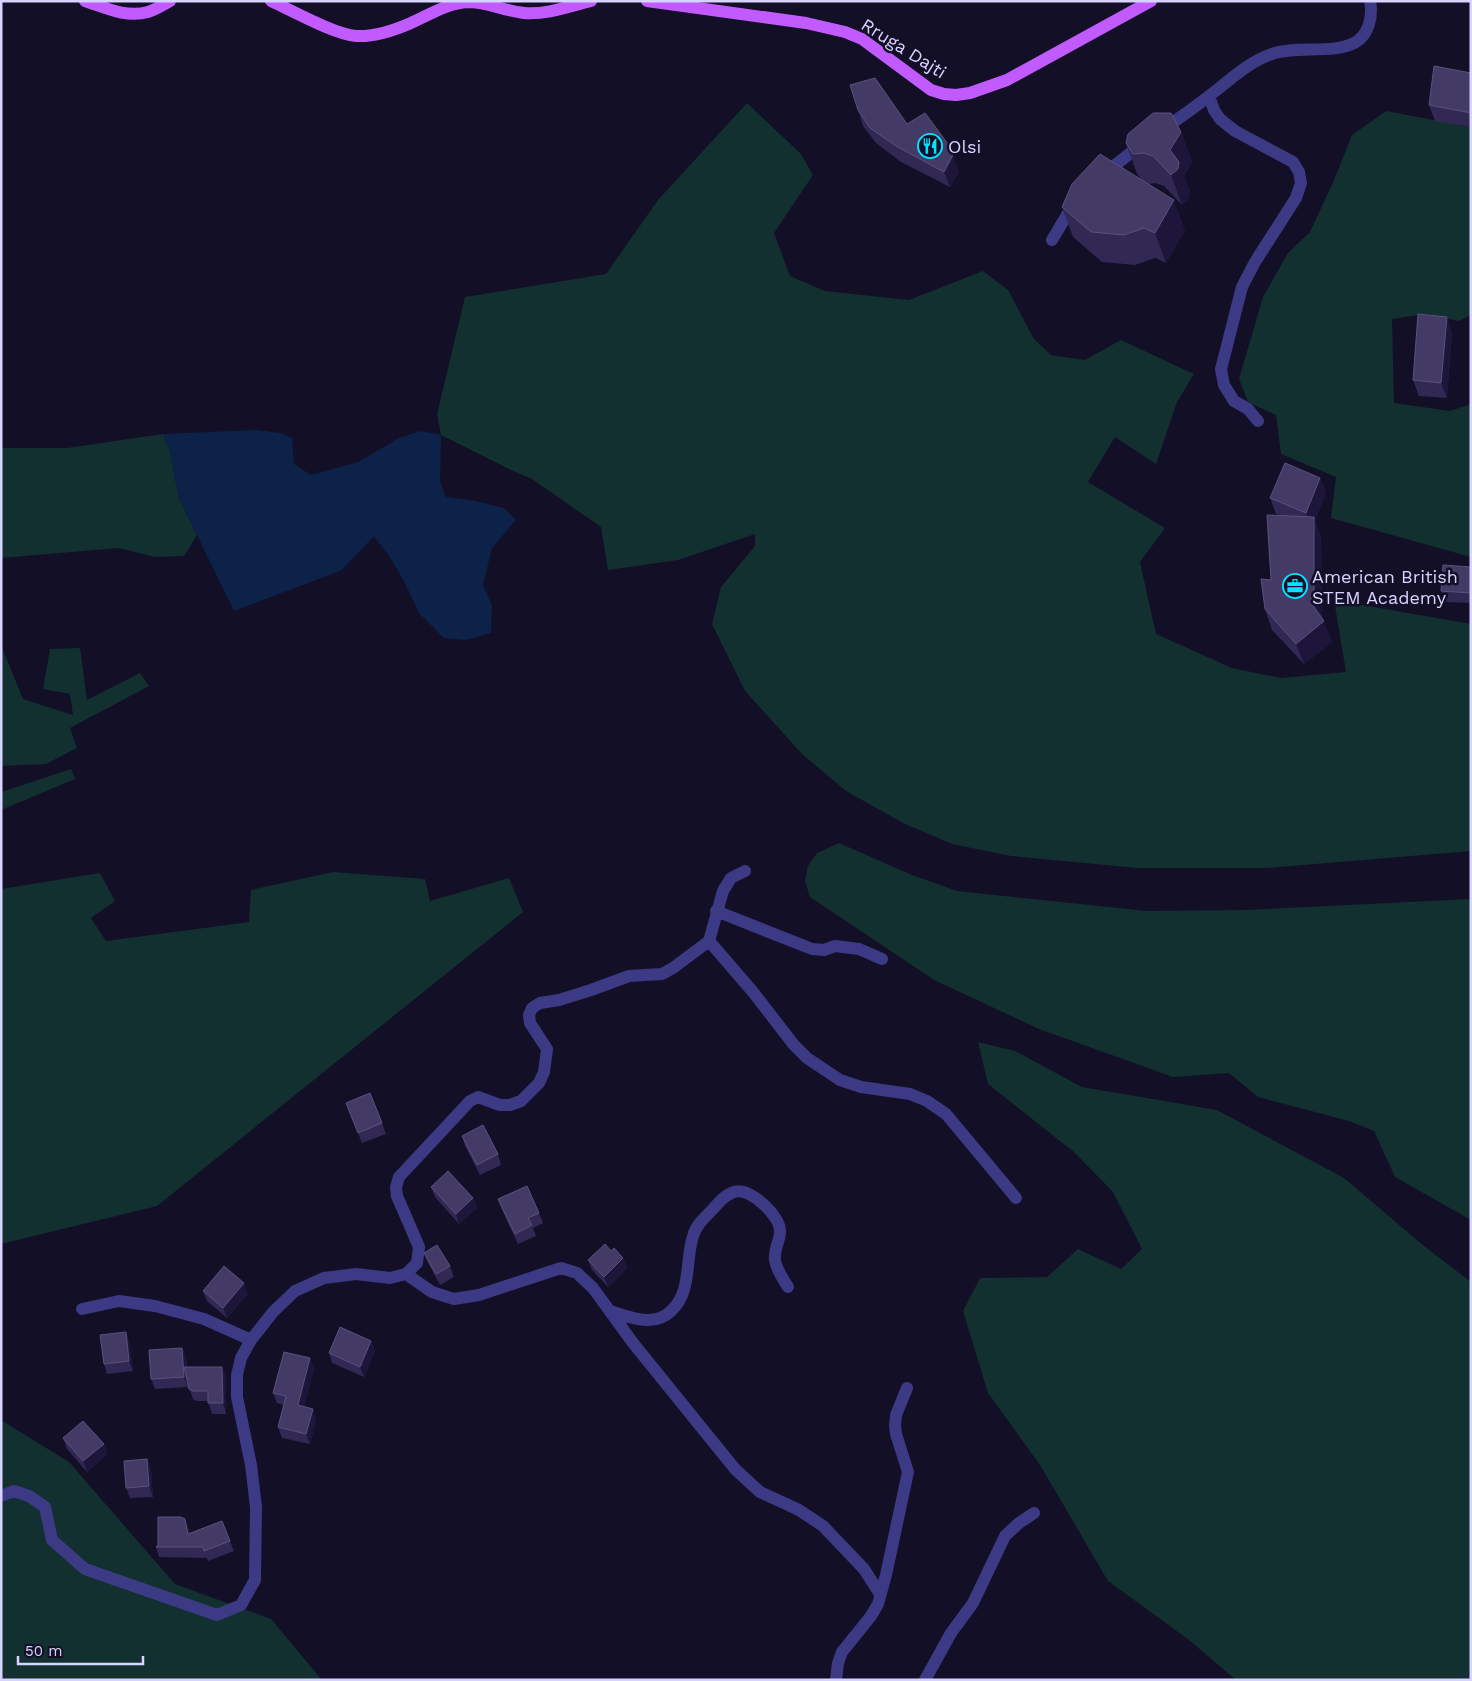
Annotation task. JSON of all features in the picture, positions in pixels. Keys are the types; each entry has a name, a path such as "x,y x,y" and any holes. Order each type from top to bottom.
{"main road":[{"path":"85,1 120,13 129,14 149,12 170,1"},
{"path":"271,1 342,33 356,36 382,32 410,23 448,6 467,2 524,13 548,12 591,1"},
{"name":"Rruga Dajti","path":"647,1 806,23 845,32 862,39 931,90 944,94 970,93 1007,80 1151,1"}],"street":[{"path":"1094,182 1154,134 1209,96 1238,72 1273,54 1292,50 1343,47 1356,42 1362,37 1369,26 1372,14 1370,1"},
{"path":"1209,96 1214,110 1220,119 1235,131 1293,162 1300,172 1301,183 1296,198 1255,262 1242,287 1221,369 1224,386 1234,400 1248,409 1258,421"},
{"path":"1052,240 1073,204 1082,193"},
{"path":"1,1496 14,1491 29,1496 45,1507 52,1540 84,1569 217,1615 241,1605 255,1580 256,1507 251,1465 237,1397 237,1375 241,1358 251,1340 273,1312 295,1291 324,1278 356,1274 390,1278 406,1274 417,1262 419,1247 397,1196 396,1187 399,1177 470,1101 478,1097 500,1105 510,1105 521,1101 539,1083 544,1072 547,1050 530,1024 529,1015 532,1008 540,1003 559,1000 629,976 662,974 673,968 709,941 723,890 731,878 745,871"},
{"path":"716,911 812,949 824,950 835,946 859,949 882,958"},
{"path":"709,941 753,992 794,1045 807,1058 840,1080 861,1088 910,1094 927,1101 946,1114 1016,1198"},
{"path":"610,1311 638,1319 656,1320 671,1312 682,1297 693,1235 700,1221 726,1196 736,1191 748,1194 763,1204 775,1217 781,1233 775,1259 779,1273 788,1287"},
{"path":"406,1274 432,1292 454,1299 479,1296 560,1268 577,1273 593,1288 633,1343 735,1469 760,1492 799,1510 823,1526 864,1569 880,1594"},
{"path":"82,1309 119,1301 155,1306 204,1319 251,1340"},
{"path":"836,1680 838,1663 842,1652 871,1616 878,1604 886,1575 908,1472 895,1426 896,1415 907,1388"},
{"path":"925,1680 951,1633 973,1603 1005,1536 1019,1522 1034,1513"}],"green space":[{"path":"747,103 801,154 813,175 774,233 790,276 825,291 909,300 983,271 1008,290 1034,339 1051,355 1085,360 1121,340 1194,374 1177,402 1156,464 1115,437 1088,482 1165,528 1140,562 1156,634 1232,668 1281,678 1346,672 1334,600 1471,624 1471,851 1266,868 1137,868 1011,856 952,844 903,823 846,791 802,754 745,691 712,624 721,587 755,546 755,534 678,560 608,570 601,527 532,479 441,435 437,414 465,297 606,274 658,200"},
{"path":"1386,111 1471,127 1471,315 1459,321 1425,314 1392,319 1394,403 1450,411 1471,404 1471,557 1331,518 1336,477 1281,454 1276,415 1248,402 1239,379 1263,297 1288,253 1310,232 1352,135"},
{"path":"163,434 169,448 179,498 197,535 184,556 155,557 119,548 1,558 1,448 67,448"},
{"path":"1,645 23,699 73,715 70,694 43,689 50,649 80,648 87,700 140,673 149,686 70,728 77,748 46,764 1,766"},
{"path":"71,769 75,779 1,810 1,792"},
{"path":"839,843 912,875 957,891 1147,911 1247,910 1471,899 1471,1220 1395,1177 1374,1131 1349,1121 1258,1097 1229,1073 1173,1077 1039,1029 934,980 810,897 805,881 808,866 817,853"},
{"path":"333,872 425,879 430,901 509,878 523,912 157,1206 1,1244 1,889 100,873 115,901 91,918 106,941 249,922 251,890"},
{"path":"978,1042 1015,1051 1082,1087 1217,1110 1344,1178 1424,1246 1471,1282 1471,1680 1236,1680 1189,1640 1108,1581 1040,1465 988,1393 963,1311 980,1278 1047,1277 1078,1249 1121,1269 1142,1249 1113,1192 1074,1152 988,1084"},
{"path":"1,1420 69,1462 175,1584 271,1619 322,1680 1,1680"}],"water":[{"path":"256,430 281,433 292,438 294,464 311,475 358,462 399,438 420,431 441,435 440,482 446,497 471,500 504,508 516,520 492,548 483,585 492,605 491,633 466,640 444,638 419,613 404,581 374,536 342,570 234,611 179,498 169,448 163,434"}],"building":[{"path":"1434,66 1471,73 1471,113 1429,105"},
{"path":"875,78 907,124 925,113 948,144 953,155 944,172 896,146 870,128 858,110 850,85"},
{"path":"1153,113 1171,113 1181,132 1170,150 1179,162 1178,169 1171,175 1153,156 1144,153 1133,154 1126,143 1128,134"},
{"path":"1100,154 1174,200 1155,233 1144,228 1124,235 1091,232 1062,207 1072,184"},
{"path":"1418,314 1447,317 1441,383 1413,380"},
{"path":"1285,463 1320,478 1306,513 1270,498"},
{"path":"1267,515 1314,517 1314,607 1324,621 1296,644 1265,609 1261,579 1271,580"},
{"path":"1443,565 1471,567 1471,593 1441,591"},
{"path":"370,1093 382,1123 358,1133 346,1103"},
{"path":"483,1125 498,1154 477,1165 462,1136"},
{"path":"448,1171 473,1198 456,1214 431,1187"},
{"path":"527,1186 539,1213 528,1218 532,1225 515,1234 498,1199"},
{"path":"605,1244 611,1251 614,1248 623,1258 604,1277 588,1260"},
{"path":"437,1245 450,1266 436,1274 424,1253"},
{"path":"224,1266 244,1283 223,1308 203,1291"},
{"path":"340,1327 371,1341 360,1367 329,1353"},
{"path":"126,1332 129,1361 104,1364 100,1335"},
{"path":"182,1348 184,1377 151,1379 149,1350"},
{"path":"284,1352 310,1358 298,1405 313,1409 306,1434 278,1427 286,1396 273,1393"},
{"path":"184,1367 222,1367 223,1403 208,1403 208,1391 193,1391 189,1389"},
{"path":"83,1421 104,1444 83,1461 63,1438"},
{"path":"147,1459 149,1486 126,1488 124,1461"},
{"path":"158,1517 181,1517 185,1519 188,1534 222,1521 230,1541 204,1551 203,1547 156,1547 158,1545"}],"place":[{"name":"Olsi","path":"930,146"},
{"name":"American British STEM Academy","path":"1295,586"}]}
